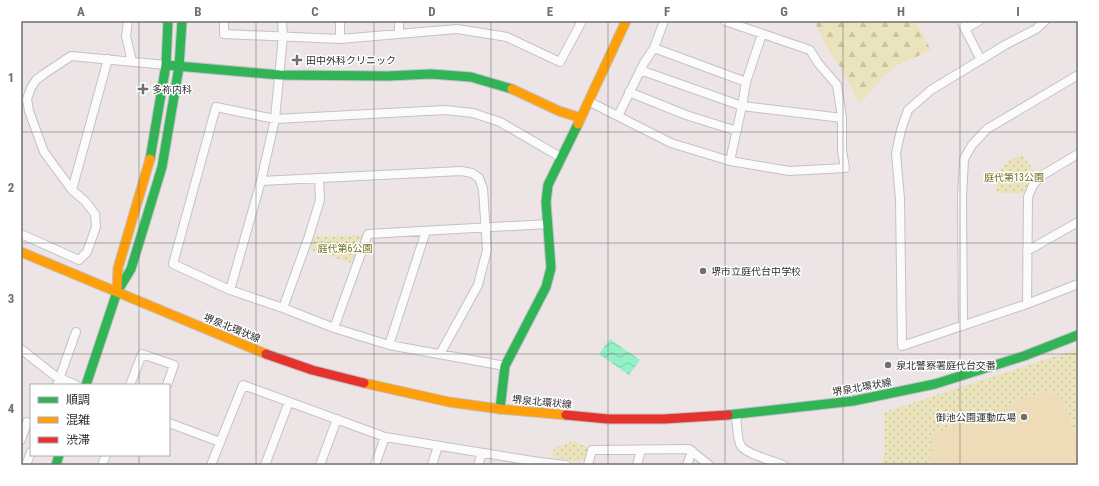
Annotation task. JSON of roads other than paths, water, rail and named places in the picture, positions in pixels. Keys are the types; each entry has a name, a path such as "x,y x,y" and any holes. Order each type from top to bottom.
{"street":[{"path":"128,21 126,36 132,62"},
{"path":"118,292 118,268 149,167 166,65 168,21"},
{"path":"86,384 118,292 131,269 162,167 179,67 182,21"},
{"path":"224,21 224,34 340,39 399,34 457,25 507,37 560,62 582,21"},
{"path":"230,290 261,181 275,119 283,36 282,21"},
{"path":"340,21 340,39"},
{"path":"399,21 399,34"},
{"path":"500,409 505,366 546,287 551,268 546,202 548,185 626,21"},
{"path":"618,116 640,70 654,48 664,21"},
{"path":"588,101 671,143 730,161 789,171 845,168 842,151 842,118 837,85 818,63 810,50 725,21"},
{"path":"961,21 981,60"},
{"path":"965,29 979,21"},
{"path":"1045,21 1036,29 931,90 908,110 901,130 896,152 900,199 902,346 1027,304 1078,284"},
{"path":"730,161 746,82 762,34"},
{"path":"654,48 746,82"},
{"path":"21,234 79,260 87,252 96,227 95,214 85,201 72,190 44,152 27,105 28,95 36,80 71,56 280,75 388,76 431,74 471,77 513,89 559,111 581,118"},
{"path":"72,190 108,59"},
{"path":"640,70 742,106 842,118"},
{"path":"963,326 962,196 964,159 972,145 987,129 1078,76"},
{"path":"630,92 686,115 737,131"},
{"path":"505,366 389,345 334,328 283,308 230,290 174,264 216,107 275,119 445,110 473,113 500,122 562,158"},
{"path":"1027,304 1028,197 1033,185 1041,176 1078,154"},
{"path":"261,181 461,171 472,173 479,178 483,189 487,250 478,285 440,354"},
{"path":"283,308 309,236 320,200 319,178"},
{"path":"1027,251 1078,222"},
{"path":"334,328 368,234 548,224"},
{"path":"389,345 426,231"},
{"name":"堺泉北環状線","path":"21,252 259,351 312,370 400,392 449,402 500,409 608,419 664,419 736,416 853,401 935,384 1024,356 1078,335"},
{"path":"58,382 76,332"},
{"path":"21,349 58,382 70,384"},
{"path":"130,384 142,354 174,365 167,384"},
{"path":"211,465 243,385 385,437 538,463 566,465"},
{"path":"265,465 288,402"},
{"path":"736,416 741,447 747,451 783,465"},
{"path":"320,465 337,419"},
{"path":"21,440 26,422"},
{"path":"170,423 220,442"},
{"path":"375,465 385,437"},
{"path":"432,465 438,446"},
{"path":"588,465 592,450 689,449 709,465"},
{"path":"637,465 640,450"},
{"path":"687,465 692,451"},
{"path":"478,465 482,453"},
{"path":"26,465 30,455"}],"water":[{"path":"610,339 640,360 629,375 599,354"}],"place":[{"name":"田中外科クリニック","path":"297,60"},
{"name":"多祢内科","path":"143,89"},
{"name":"堺市立庭代台中学校","path":"703,271"},
{"name":"泉北警察署庭代台交番","path":"888,365"},
{"name":"御池公園運動広場","path":"1024,417"}],"park label":[{"name":"庭代第13公園","path":"1014,177"},
{"name":"庭代第6公園","path":"345,248"}]}
